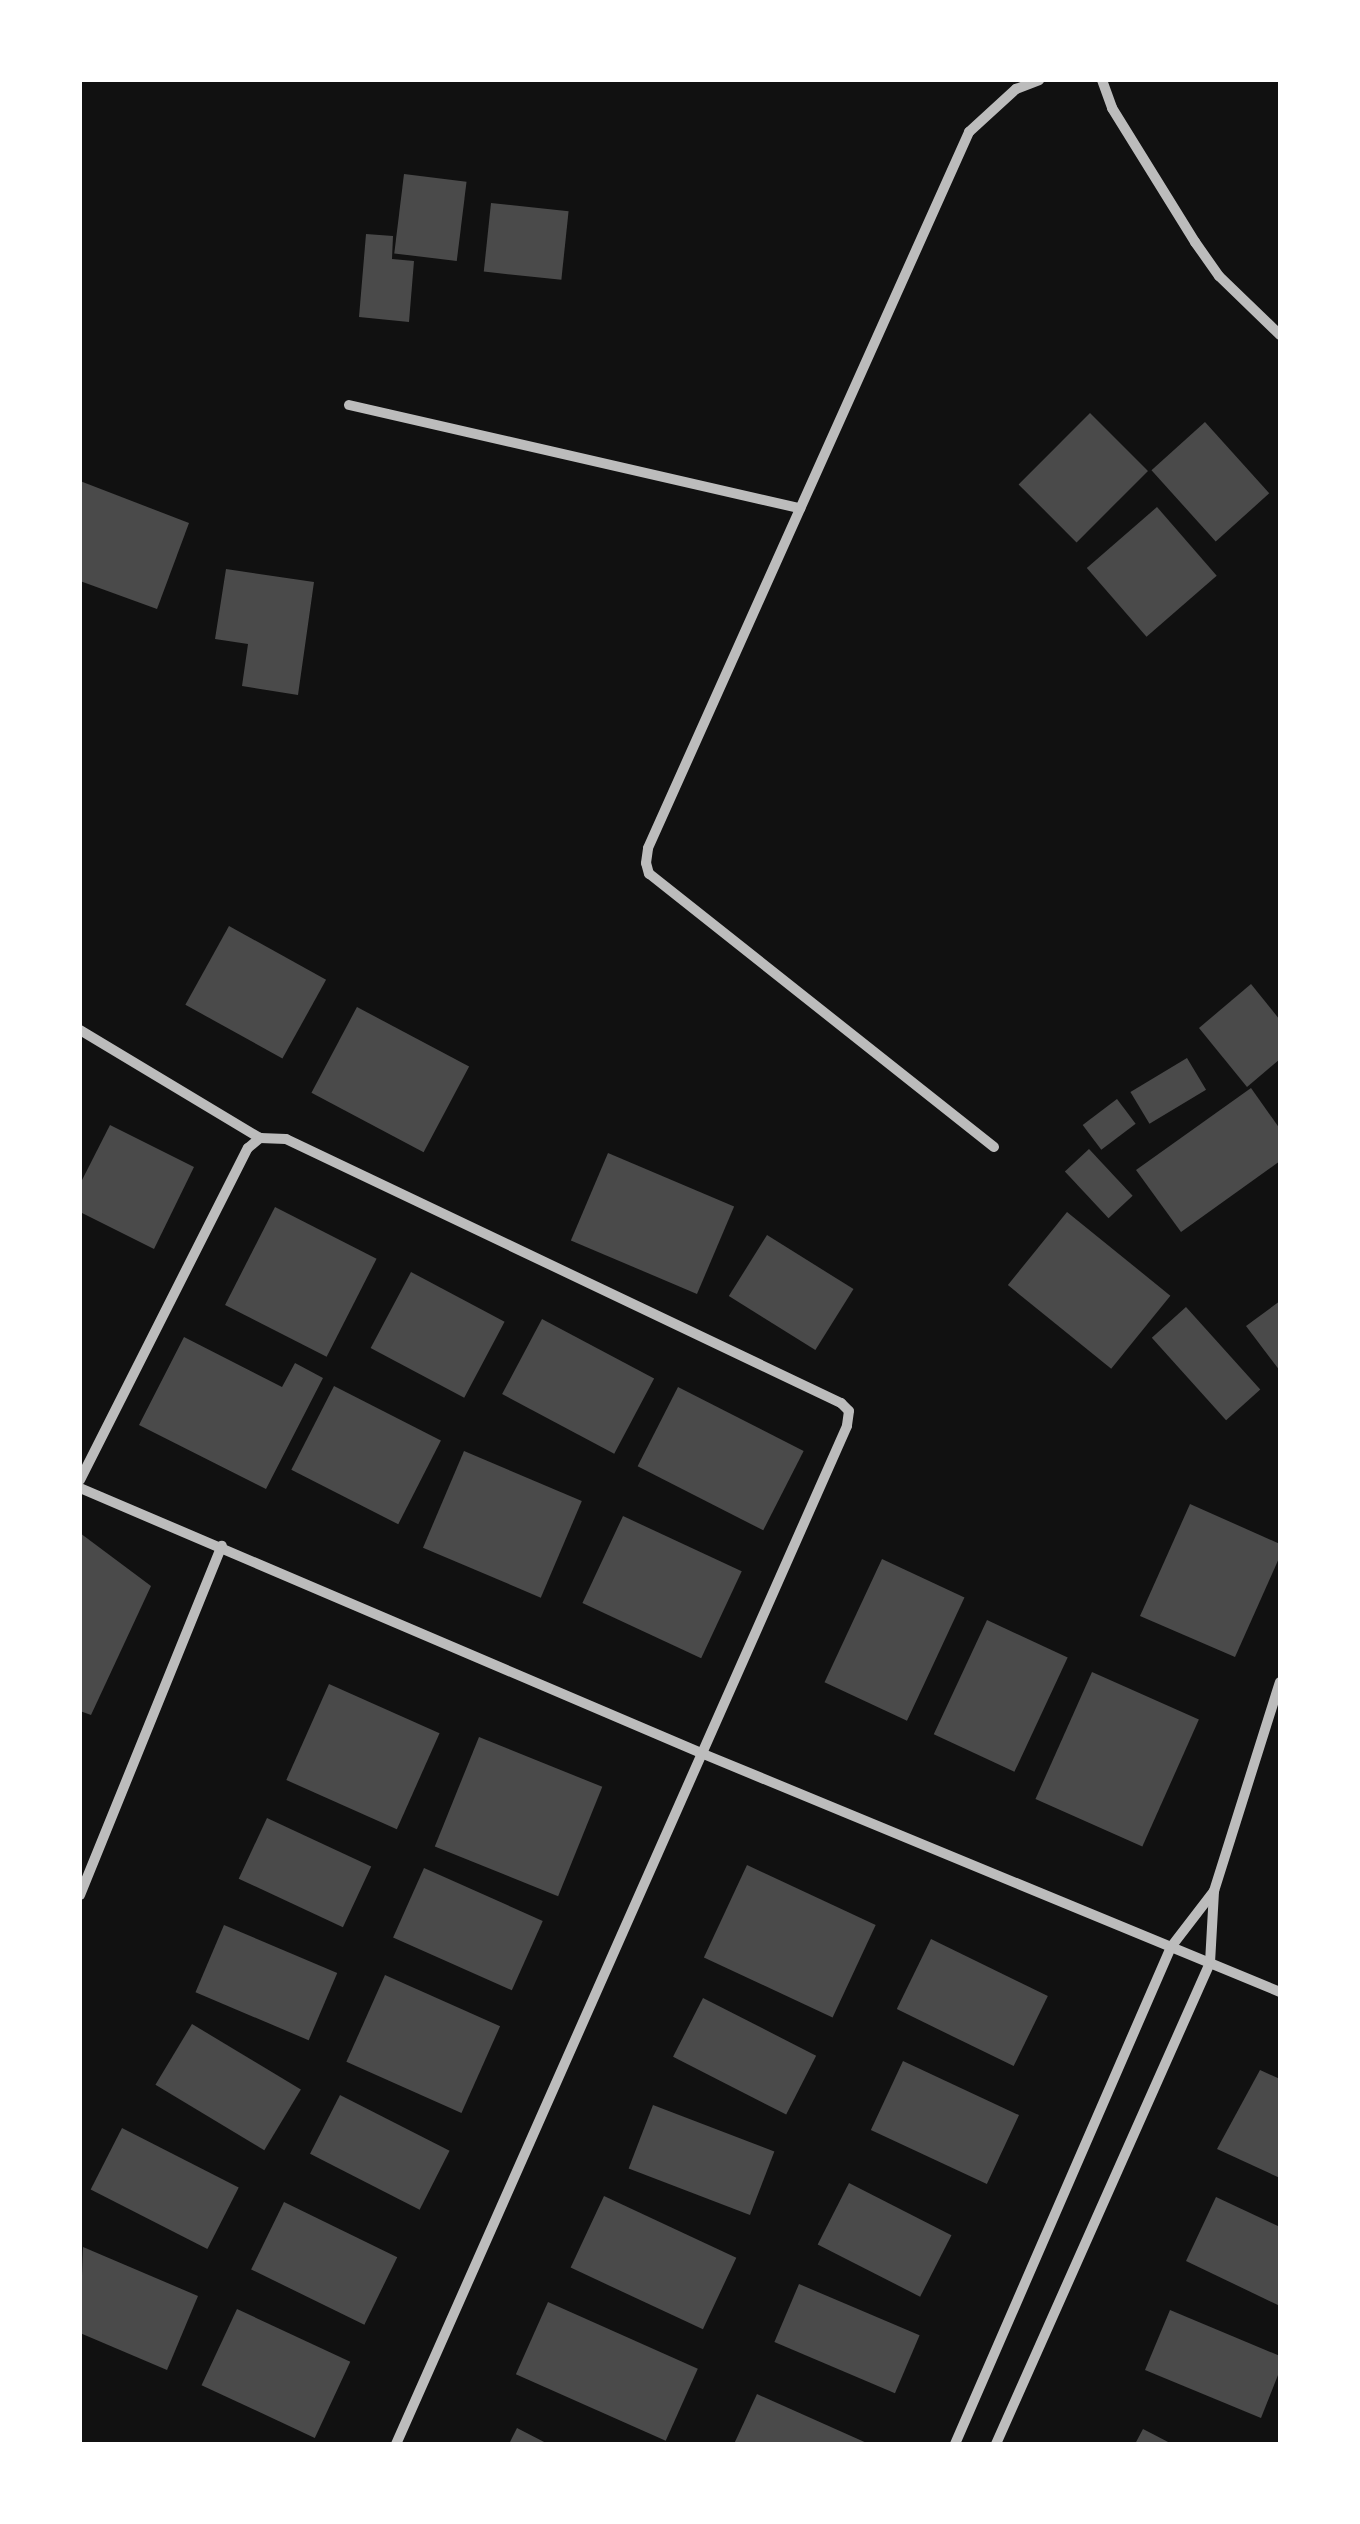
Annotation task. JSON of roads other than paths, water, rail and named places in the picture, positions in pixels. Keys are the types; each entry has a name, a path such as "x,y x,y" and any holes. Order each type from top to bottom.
{"street":[{"path":"994,1147 649,874 648,848 970,132 1016,89 1039,80"},
{"path":"1102,80 1112,108 1195,242 1219,276 1280,335"},
{"path":"349,405 800,508"},
{"path":"80,1030 260,1138 286,1139 841,1403 848,1412 847,1426 396,2444"},
{"path":"80,1480 248,1148 260,1138"},
{"path":"80,1488 701,1753 1280,1992"},
{"path":"80,1895 222,1546"},
{"path":"996,2444 1210,1963 1214,1890 1280,1682"},
{"path":"955,2444 1171,1947 1214,1890"}]}
